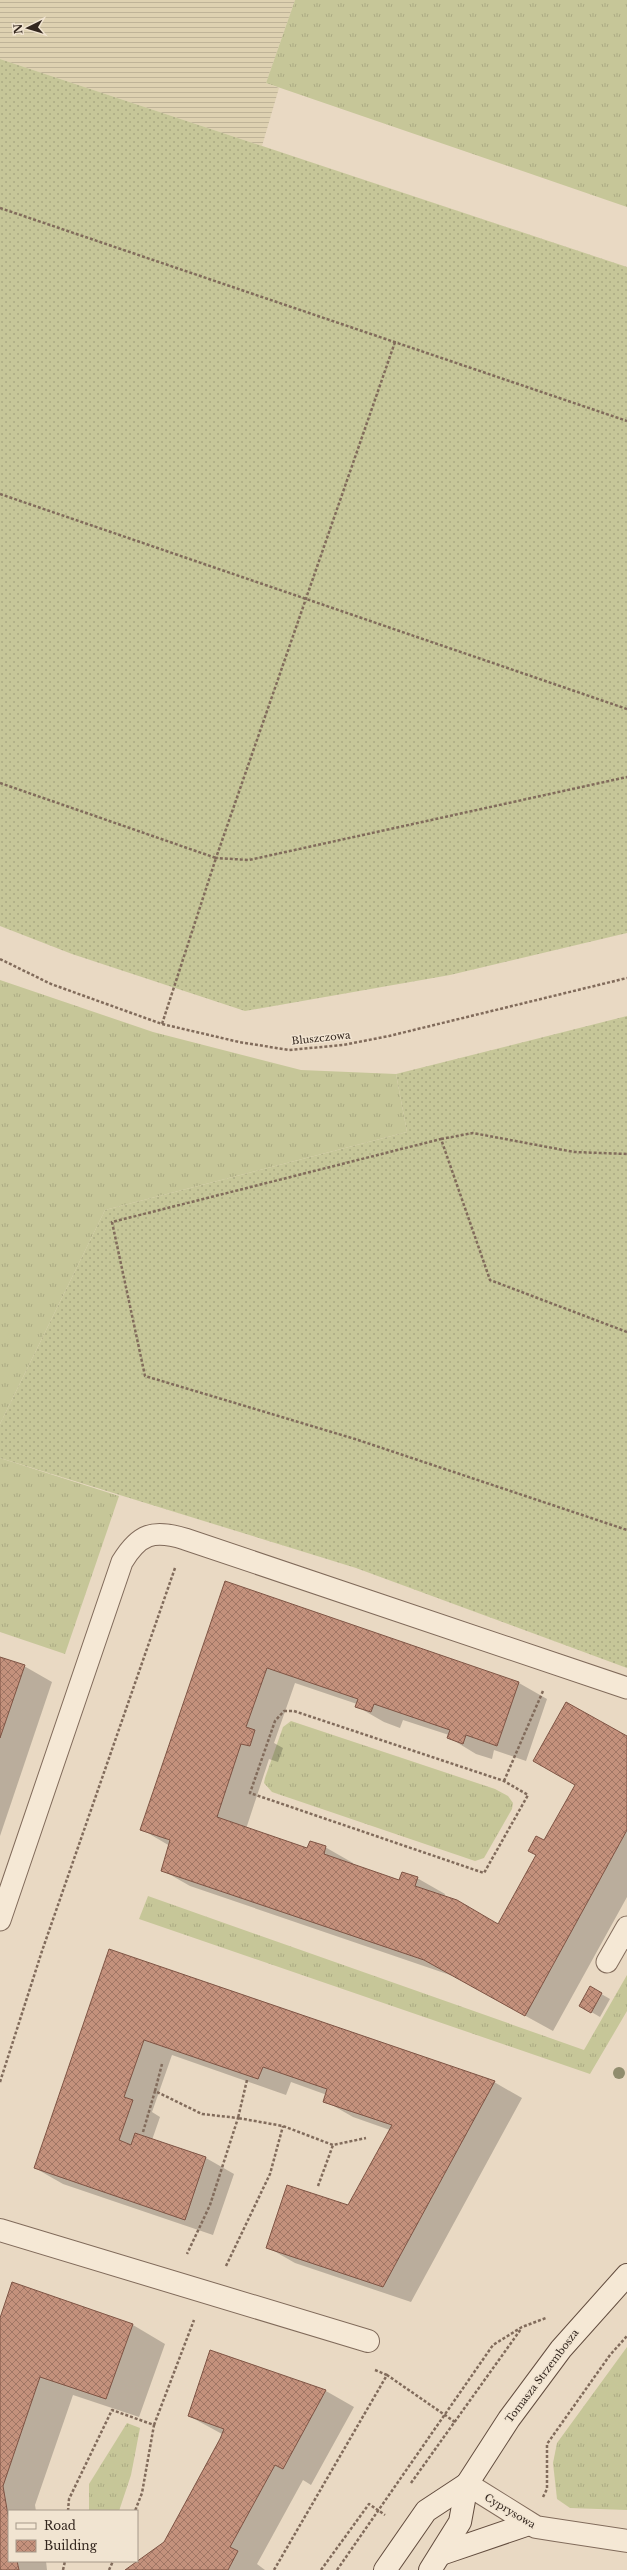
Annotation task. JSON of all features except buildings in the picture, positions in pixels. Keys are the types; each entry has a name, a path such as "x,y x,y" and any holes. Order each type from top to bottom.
{"street":[{"path":"0,2230 368,2341"},
{"name":"Tomasza Strzembosza","path":"436,2562 460,2522 467,2484 509,2418 561,2348 627,2275"},
{"name":"Tomasza Strzembosza","path":"385,2570 426,2511 467,2484"},
{"name":"Cyprysowa","path":"467,2484 529,2524 544,2530 627,2541"},
{"path":"436,2562 529,2524"}],"lane":[{"path":"0,1920 122,1562 133,1544 153,1535 168,1534 185,1539 627,1688"},
{"path":"607,1962 627,1927"}],"path":[{"path":"0,208 627,421"},
{"path":"162,1024 216,858 395,342"},
{"path":"0,494 627,709"},
{"path":"0,783 216,858 249,860 627,777"},
{"name":"Bluszczowa","path":"0,958 52,984 162,1024 239,1042 289,1050 343,1045 627,978"},
{"path":"627,1154 574,1152 473,1133 441,1139 112,1222 146,1376 355,1439 627,1530"},
{"path":"441,1139 490,1280 627,1332"},
{"path":"0,2082 42,1951 177,1563"},
{"path":"504,1781 545,1687"},
{"path":"284,1711 294,1711 504,1781 528,1795 484,1873 250,1793 274,1721 284,1711"},
{"path":"143,2132 162,2064"},
{"path":"174,2282 210,2204 238,2118 247,2080"},
{"path":"155,2091 202,2114 238,2118 283,2126 333,2145 366,2138"},
{"path":"213,2294 270,2174 283,2126"},
{"path":"318,2186 333,2145"},
{"path":"337,2570 493,2345 522,2327 410,2484"},
{"path":"529,2524 547,2489 547,2444 610,2355 627,2336"},
{"path":"134,2510 142,2492 154,2425 187,2338"},
{"path":"274,2570 387,2375 455,2422"},
{"path":"68,2510 69,2499 112,2410 154,2425"},
{"path":"321,2570 369,2504 390,2518"}],"shaded area":[{"path":"0,0 295,0 266,83 279,88 262,146 0,59"}],"green space":[{"path":"295,0 627,0 627,207 266,83"},
{"path":"0,59 627,267 627,933 450,975 245,1011 72,954 0,926"},
{"path":"0,980 153,1032 301,1070 396,1074 407,1132 105,1210 0,1424"},
{"path":"627,1016 627,1668 356,1568 0,1458 0,1424 105,1210 407,1132 396,1074"},
{"path":"0,1458 119,1496 65,1654 0,1632"},
{"path":"291,1721 495,1789 508,1796 513,1803 512,1809 484,1858 475,1861 272,1792 264,1783 265,1778 283,1727"},
{"path":"148,1896 584,2050 627,1975 627,2011 590,2074 139,1919"},
{"path":"627,2347 627,2510 570,2508 557,2499 553,2463 557,2443"},
{"path":"127,2423 140,2428 131,2475 119,2510 89,2510 89,2484"}]}
